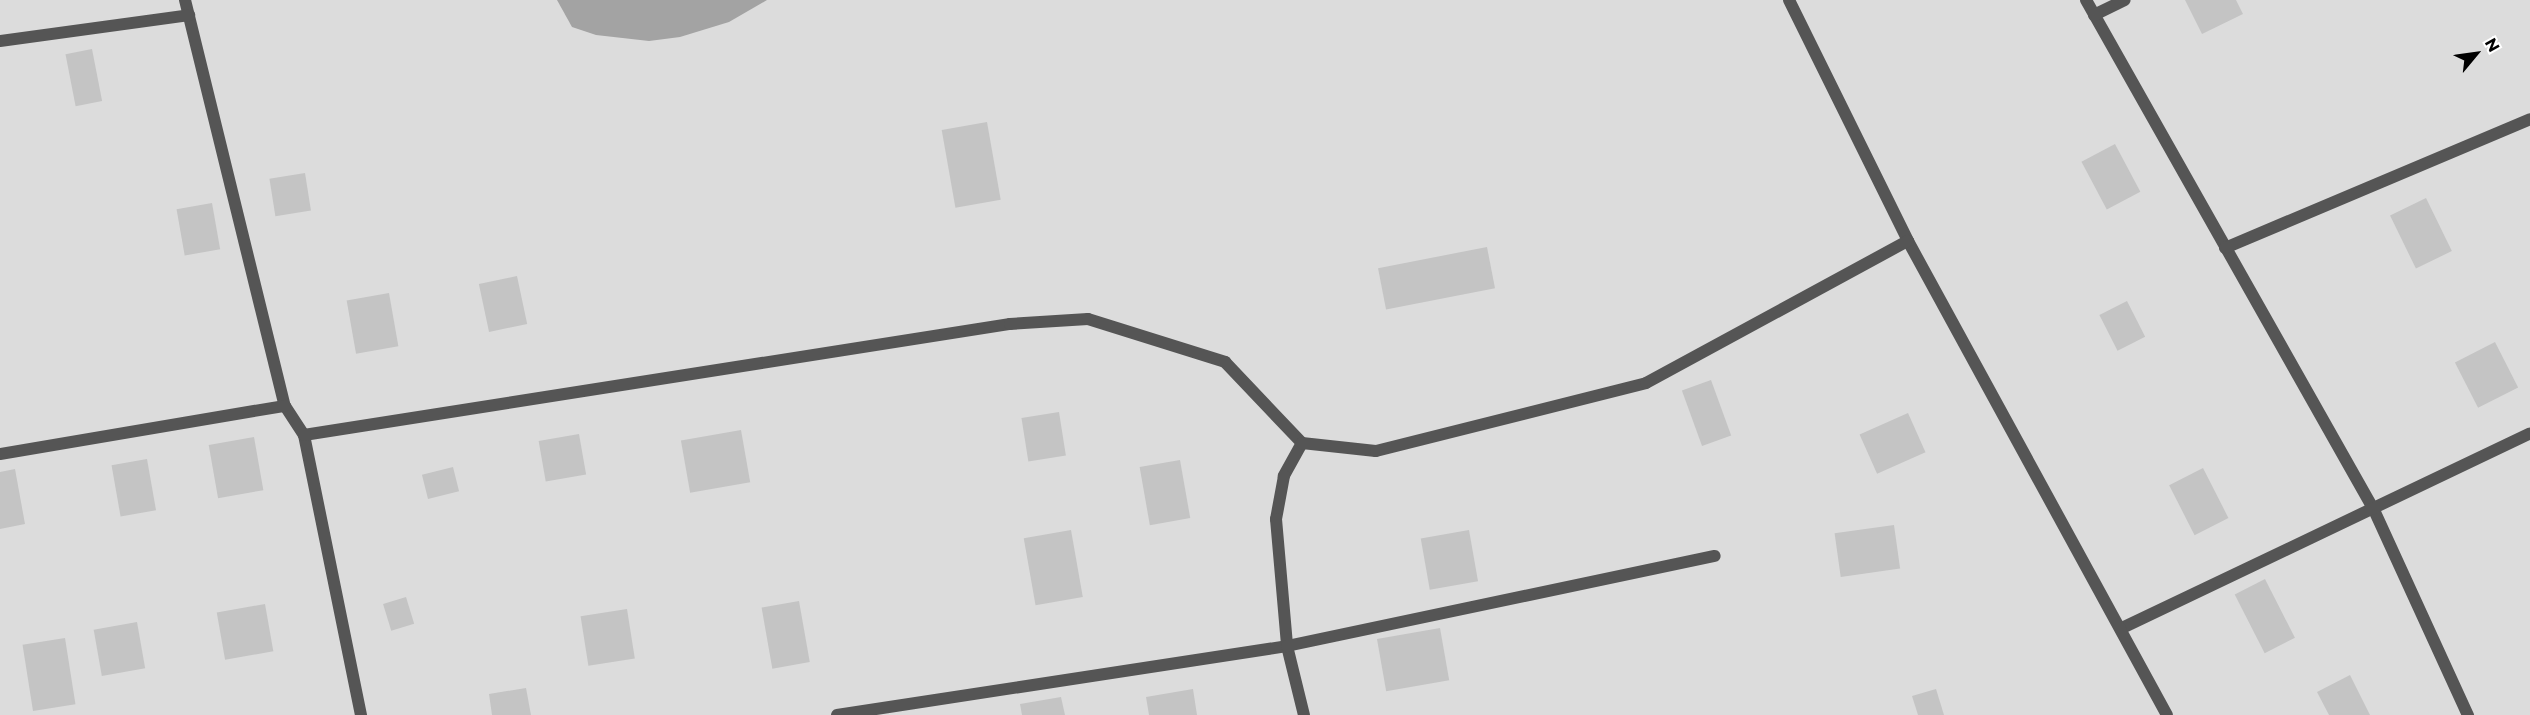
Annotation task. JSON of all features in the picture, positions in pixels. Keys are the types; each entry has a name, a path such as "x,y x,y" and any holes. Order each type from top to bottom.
{"street":[{"path":"185,0 285,406 304,435 361,715"},
{"path":"1789,0 1908,241 2122,628 2167,715"},
{"path":"2086,0 2374,510 2468,715"},
{"path":"2094,15 2125,0"},
{"path":"0,41 189,15"},
{"path":"2226,248 2530,119"},
{"path":"304,435 1010,324 1088,319 1225,362 1302,443 1376,451 1646,383 1908,241"},
{"path":"0,454 285,406"},
{"path":"2122,628 2530,434"},
{"path":"1302,443 1284,476 1276,519 1287,646 1304,715"},
{"path":"837,715 1287,646 1715,556"}],"shaded area":[{"path":"0,0 2530,0 2530,715 0,715"},
{"path":"557,0 767,0 729,22 680,37 649,41 596,35 572,27"}],"building":[{"path":"2185,0 2236,0 2243,14 2202,34"},
{"path":"92,49 102,101 76,106 65,54"},
{"path":"987,122 1001,200 955,208 942,130"},
{"path":"2115,144 2140,192 2107,210 2081,162"},
{"path":"305,173 311,211 275,216 269,179"},
{"path":"2426,198 2452,251 2416,269 2390,216"},
{"path":"212,203 220,249 185,256 177,209"},
{"path":"1487,247 1495,288 1386,309 1378,268"},
{"path":"517,276 527,324 489,332 479,284"},
{"path":"389,293 398,346 356,354 347,300"},
{"path":"2127,301 2145,337 2118,351 2099,315"},
{"path":"2495,342 2518,387 2478,408 2455,362"},
{"path":"1711,380 1731,435 1702,446 1682,391"},
{"path":"1059,412 1066,455 1028,461 1021,418"},
{"path":"1908,413 1925,452 1877,474 1860,435"},
{"path":"741,430 750,482 690,493 681,441"},
{"path":"579,434 586,474 546,481 539,441"},
{"path":"254,437 263,490 218,498 209,445"},
{"path":"147,459 156,510 121,516 112,465"},
{"path":"1180,460 1190,518 1150,525 1140,467"},
{"path":"453,467 459,491 428,499 422,475"},
{"path":"2203,468 2228,518 2195,535 2169,485"},
{"path":"15,469 25,524 0,529 0,472"},
{"path":"1894,525 1900,569 1841,577 1835,533"},
{"path":"1071,530 1083,597 1036,605 1024,538"},
{"path":"1469,530 1478,581 1430,590 1421,539"},
{"path":"2265,579 2295,638 2265,653 2235,594"},
{"path":"406,597 414,624 391,631 383,604"},
{"path":"799,601 810,662 772,669 762,608"},
{"path":"265,604 273,651 225,660 217,613"},
{"path":"627,609 635,658 588,666 581,616"},
{"path":"137,622 145,668 102,676 94,630"},
{"path":"1440,628 1449,680 1386,691 1377,639"},
{"path":"65,638 75,704 33,711 23,645"},
{"path":"2350,675 2370,715 2329,715 2317,692"},
{"path":"526,688 531,715 492,715 489,694"},
{"path":"1193,689 1197,715 1149,715 1146,697"},
{"path":"1936,689 1944,715 1918,715 1912,696"},
{"path":"1061,697 1065,715 1022,715 1020,704"}]}
